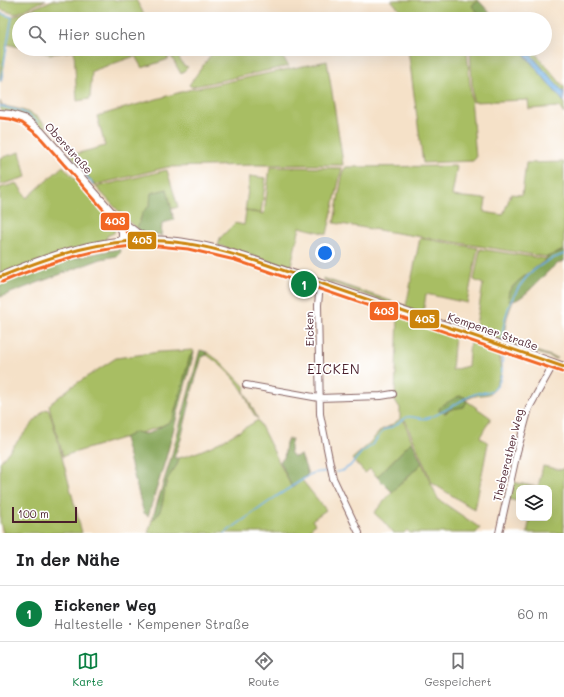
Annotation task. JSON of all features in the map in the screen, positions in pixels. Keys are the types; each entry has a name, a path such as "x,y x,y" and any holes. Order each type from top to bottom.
{"main road":[{"path":"123,223 148,240"},
{"name":"Kempener Straße","path":"0,277 62,254 125,241 148,240 189,244 236,255 564,367"}],"street":[{"name":"Oberstraße","path":"0,113 11,114 24,118 41,131 113,214"},
{"path":"113,214 123,223 127,233 125,241"},
{"path":"113,214 120,224 125,241"},
{"name":"Eicken","path":"320,284 318,305 320,414 333,478 359,533"},
{"name":"Theberather Weg","path":"499,533 517,452 529,408 554,363"},
{"path":"246,385 319,398 381,396 393,394"}],"green space":[{"path":"0,0 46,0 19,12 12,13 0,9"},
{"path":"53,0 136,0 143,12 24,12"},
{"path":"391,0 479,1 472,6 477,12 402,12"},
{"path":"479,1 489,12 477,12 472,6 474,3"},
{"path":"0,13 12,17 12,45 7,44 1,81 0,81"},
{"path":"74,56 135,56 92,71 90,99 77,101"},
{"path":"135,56 168,56 169,59 142,68"},
{"path":"171,56 178,56 183,65 188,67 181,74"},
{"path":"210,56 281,56 289,66 191,87 189,85"},
{"path":"409,56 468,56 476,158 473,161 423,163"},
{"path":"470,56 526,56 564,102 564,114 559,107 529,109 528,100 473,102"},
{"path":"532,56 538,56 564,87 564,94"},
{"path":"327,61 343,165 168,167 95,185 71,155 105,146 97,116 188,90"},
{"path":"0,101 2,106 32,114 46,126 43,129 33,121 23,116 1,111"},
{"path":"20,152 26,177 0,185 0,158"},
{"path":"564,162 564,250 547,257 334,223 343,171 346,167 457,166 452,196 486,199 484,212 503,215 511,194 522,195 526,163"},
{"path":"63,166 112,221 115,228 114,233 107,236 106,240 0,275 0,188 17,183 27,198"},
{"path":"270,167 342,168 327,234 300,227 290,269 283,265 218,246 220,238 235,223 244,225 246,211 264,214"},
{"path":"167,170 178,207 171,209 167,189 151,198 150,205 143,212 137,229 96,187"},
{"path":"250,176 266,178 261,213 245,211"},
{"path":"167,189 174,220 162,223 161,237 160,235 143,232 137,229 143,212 150,205 151,193"},
{"path":"420,238 478,248 467,303 426,294 423,315 324,280 323,278 406,306"},
{"path":"119,249 121,252 117,256 101,259 0,297 0,283 59,262"},
{"path":"480,249 547,259 517,282 509,291 509,300 513,301 507,317 503,340 557,358 556,359 473,332 475,331 483,284 474,280"},
{"path":"564,250 564,261 550,269 522,297 509,301 509,291 517,282 544,262 547,257"},
{"path":"398,316 455,334 452,370 468,366 470,340 499,349 501,373 495,389 489,394 474,396 465,400 465,397 457,397 442,405 439,411 445,413 467,401 491,418 480,437 488,443 475,510 432,483 405,420 404,421 412,441 377,477 370,469 365,473 352,459 366,447 381,430 400,419 400,408 392,396 395,395"},
{"path":"193,350 194,352 190,356 179,399 171,421 160,427 140,433 135,432 126,437 63,456 49,406 50,404 71,387 116,358 159,352"},
{"path":"200,350 207,352 207,355 202,357 189,401 181,439 174,458 179,458 178,462 166,483 161,509 152,520 171,458"},
{"path":"194,352 166,458 148,516 143,510 124,438 135,432 145,434 150,433 171,421 190,356"},
{"path":"207,352 222,363 245,387 244,391 258,419 253,413 236,380 207,355"},
{"path":"460,396 465,397 465,400 467,401 464,407 451,409 445,413 439,411 443,405"},
{"path":"47,409 53,423 82,533 3,533 0,522 0,462 43,411"},
{"path":"258,420 292,488 302,480 326,510 312,520 315,524 307,533 148,533 152,520 157,515 168,477 177,465 179,458 210,447"},
{"path":"288,439 292,439 290,447 291,453 294,457 301,455 308,474 292,488 280,461 284,458"},
{"path":"412,441 422,463 392,492 377,477"},
{"path":"422,463 438,499 480,528 476,533 410,533 407,530 404,533 393,533 374,513 392,492"},
{"path":"543,466 562,470 564,467 564,533 527,533 529,521 552,521 552,485 538,485"},
{"path":"512,482 528,485 516,485 516,501 508,499"}],"water":[{"path":"526,56 532,56 564,93 564,102"}],"waterway":[{"path":"0,13 12,17 1,81"},
{"path":"0,106 20,111 38,122"},
{"path":"52,137 93,184"},
{"path":"502,342 505,319 513,297 519,287 534,270 551,259 564,254"},
{"path":"336,472 342,471 350,466 361,453 371,446 384,430 394,426 407,417 423,419 428,418 478,393 490,392 495,389 502,372 502,347"},
{"path":"225,533 277,496 313,473 329,471"}],"transit line":[{"name":"403","path":"0,118 10,119 22,123 38,135 109,216 133,237 147,245 188,249 235,260 562,372"},
{"name":"405","path":"0,277 60,255 101,245 143,240 188,244 222,251 256,261 564,367"},
{"name":"403","path":"2,282 37,268 91,252 129,246 148,245"}],"place":[{"name":"Eickener Weg","path":"304,284"}],"district":[{"name":"EICKEN","path":"334,368"}]}
